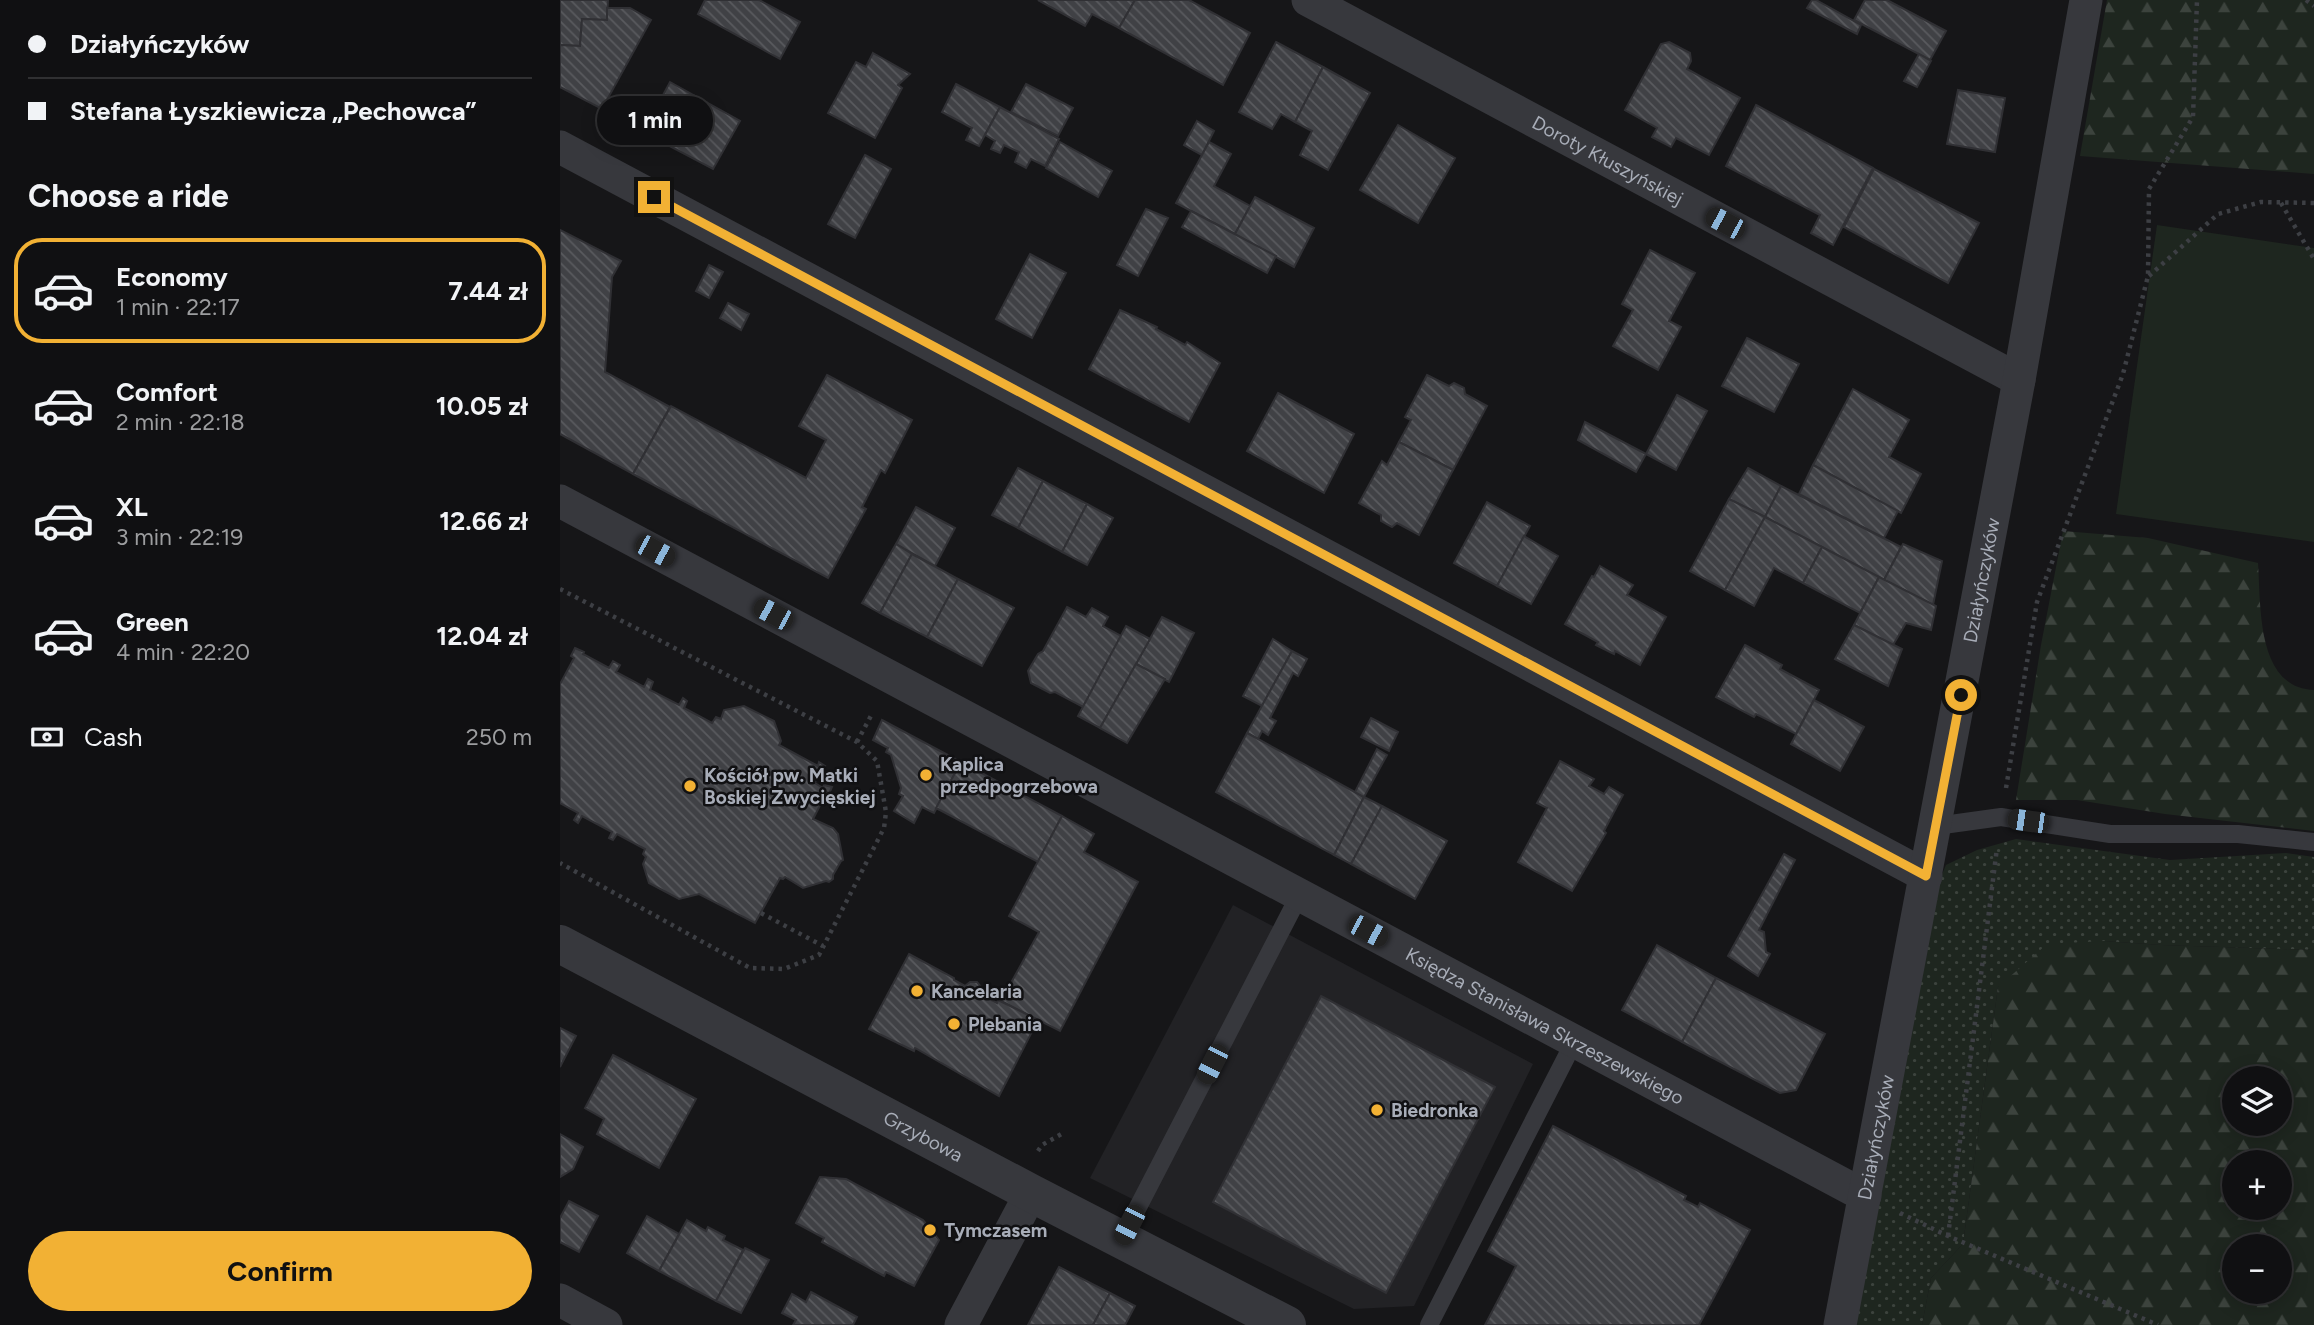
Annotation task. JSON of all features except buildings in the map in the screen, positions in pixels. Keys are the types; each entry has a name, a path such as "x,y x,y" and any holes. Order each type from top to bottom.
{"street":[{"name":"Doroty Kłuszyńskiej","path":"1308,0 2019,380"},
{"name":"Działyńczyków","path":"1840,1325 2019,380 2086,0"},
{"path":"560,147 1926,876"},
{"name":"Księdza Stanisława Skrzeszewskiego","path":"560,501 1865,1196"},
{"name":"Grzybowa","path":"560,944 1033,1175 1121,1240 1287,1325"},
{"path":"961,1325 1033,1175"},
{"path":"560,1300 606,1325"}],"lane":[{"path":"1936,826 2001,817 2110,834 2238,834 2314,842"},
{"path":"1121,1240 1300,894"},
{"path":"1429,1325 1574,1040"}],"path":[{"path":"1948,1236 2001,817 2036,602 2123,374 2148,276 2149,188 2193,117 2197,0"},
{"path":"2306,0 2314,6"},
{"path":"2148,276 2218,214 2261,202 2314,203"},
{"path":"2281,202 2314,259"},
{"path":"560,589 857,742 877,761 887,812 884,828 818,955 784,969 750,968 560,863"},
{"path":"761,913 823,946"},
{"path":"1033,1175 1042,1145 1065,1132"},
{"path":"1865,1196 1948,1236 2158,1325"}],"shaded area":[{"path":"1233,905 1533,1064 1414,1306 1354,1309 1090,1178"}],"green space":[{"path":"2107,0 2314,0 2314,174 2080,156"},
{"path":"2157,225 2314,248 2314,542 2116,514"},
{"path":"2063,531 2148,538 2258,563 2262,622 2265,642 2272,660 2281,675 2295,686 2314,690 2314,831 2165,814 2077,800 2016,800"},
{"path":"2016,839 2170,860 2286,853 2314,857 2314,950 2104,941 1998,987 1963,1244 1931,1278 1922,1325 1856,1325 1940,879 1946,865 1977,850"},
{"path":"2104,941 2314,950 2314,1325 1922,1325 1931,1278 1963,1244 1998,987 2047,944"}],"place":[{"name":"Kaplica przedpogrzebowa","path":"926,775"},
{"name":"Kościół pw. Matki Boskiej Zwycięskiej","path":"690,786"},
{"name":"Kancelaria","path":"917,991"},
{"name":"Plebania","path":"954,1024"},
{"name":"Biedronka","path":"1377,1110"},
{"name":"Tymczasem","path":"930,1230"}],"route":[{"path":"654,197 1926,876 1961,695"}]}
